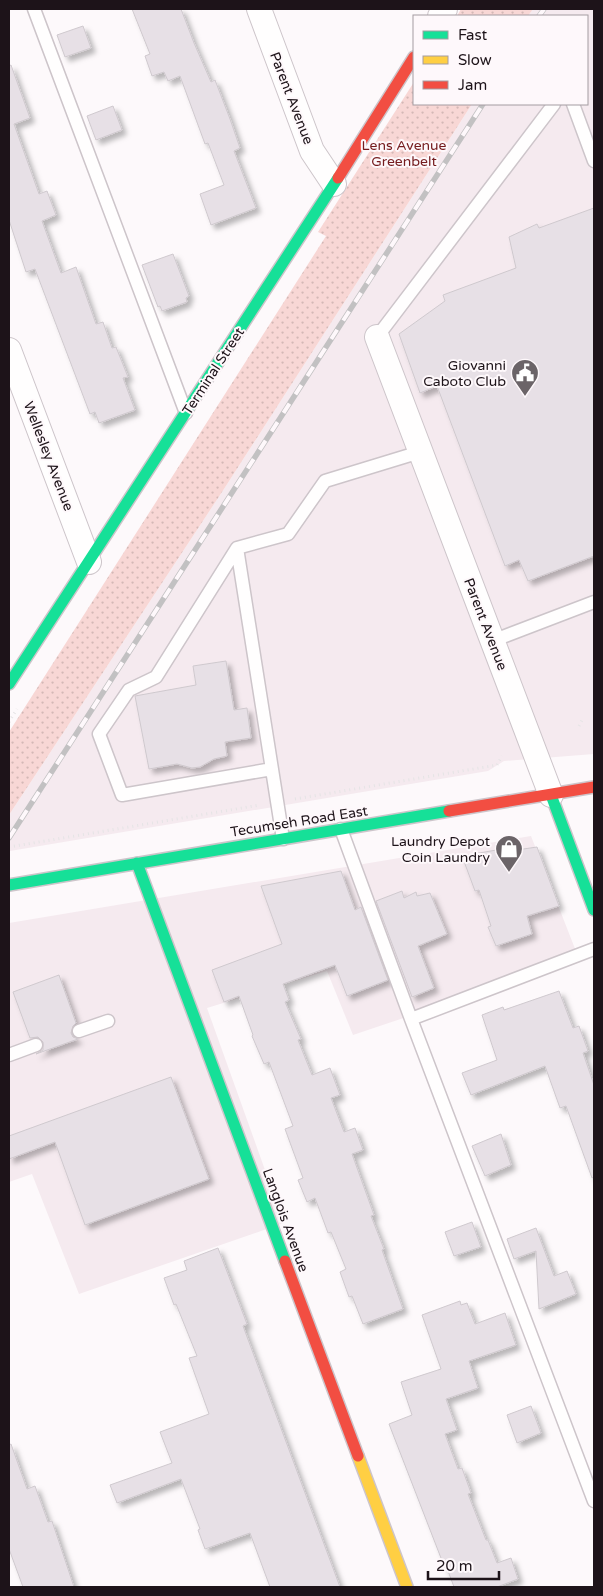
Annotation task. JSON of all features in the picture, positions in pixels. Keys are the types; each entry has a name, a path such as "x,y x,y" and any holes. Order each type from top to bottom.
{"street":[{"name":"Parent Avenue","path":"259,9 312,150 334,184"},
{"name":"Terminal Street","path":"9,684 334,184 413,59"},
{"name":"Parent Avenue","path":"377,337 594,910"},
{"name":"Wellesley Avenue","path":"9,350 89,562"},
{"name":"Tecumseh Road East","path":"9,885 594,787"},
{"name":"Langlois Avenue","path":"138,863 407,1587"}],"lane":[{"path":"34,9 186,413"},
{"path":"377,337 553,105"},
{"path":"573,105 594,161"},
{"path":"272,769 122,795 99,734 129,690 156,677 237,548 288,534 325,481 420,452"},
{"path":"237,548 283,839"},
{"path":"492,641 594,602"},
{"path":"341,830 411,1020 594,1501"},
{"path":"411,1020 594,949"},
{"path":"79,1031 108,1021"},
{"path":"9,1055 36,1046"}],"path":[{"path":"579,726 582,720"},
{"path":"295,799 497,765 502,756"},
{"path":"9,847 263,804"}],"shaded area":[{"path":"533,9 594,9 594,754 504,761 488,771 10,851 9,854 9,815 224,489 471,105 588,105 588,15 529,15"},
{"path":"531,836 579,959 353,1035 327,971 207,1008 284,1223 79,1294 32,1174 9,1182 9,923"}],"green space":[{"path":"461,9 533,9 529,15 458,15"},
{"name":"Lens Avenue Greenbelt","path":"413,84 413,105 471,105 224,489 9,815 9,732 326,236 318,232"}],"building":[{"path":"132,9 181,9 211,82 215,80 230,119 240,148 234,151 256,208 211,225 200,194 224,185 208,143 205,144 180,76 168,81 164,72 152,76 145,56 150,54"},
{"path":"83,26 91,48 65,57 57,35"},
{"path":"11,65 30,118 14,124 39,194 47,191 56,215 42,221 61,273 76,267 96,324 103,322 112,348 116,347 128,377 123,378 135,410 99,423 95,412 90,414 35,269 26,272 9,220 9,66"},
{"path":"113,106 122,130 96,140 87,116"},
{"name":"Giovanni Caboto Club","path":"594,208 594,556 528,581 519,560 505,566 437,386 420,393 399,334 445,301 443,295 516,268 509,237 537,224 539,228"},
{"path":"173,254 189,296 186,298 187,302 162,311 160,306 158,307 142,265"},
{"path":"226,661 234,710 247,708 251,738 225,742 227,756 214,759 200,767 192,768 177,764 149,769 135,696 196,685 193,666"},
{"path":"537,847 559,906 527,916 532,934 496,946 488,927 491,926 479,890 475,891 462,856 502,849 503,852"},
{"path":"341,871 355,910 361,907 388,980 347,996 335,965 283,984 289,1000 285,1002 301,1039 298,1040 312,1075 330,1068 340,1095 331,1098 344,1132 355,1128 363,1150 352,1154 374,1215 371,1216 384,1249 382,1250 403,1309 363,1324 352,1296 349,1297 340,1272 346,1269 331,1232 328,1233 315,1198 307,1202 298,1180 303,1178 285,1129 293,1126 269,1062 264,1064 252,1036 239,996 224,1002 212,970 282,944 261,886"},
{"path":"402,891 404,898 416,892 417,896 430,893 447,934 418,946 434,988 412,997 376,901"},
{"path":"59,975 76,1023 71,1033 73,1037 78,1039 36,1054 43,1050 43,1042 38,1037 30,1038 13,992"},
{"path":"559,991 573,1028 579,1026 588,1051 583,1053 594,1085 594,1177 592,1178 566,1106 560,1108 545,1066 471,1095 462,1073 497,1060 482,1015 503,1007 504,1010"},
{"path":"171,1077 209,1179 85,1225 55,1142 9,1159 9,1136"},
{"path":"501,1134 511,1165 485,1176 472,1146"},
{"path":"472,1222 481,1247 454,1256 445,1232"},
{"path":"536,1228 554,1276 567,1271 576,1294 539,1309 536,1251 514,1259 507,1239"},
{"path":"218,1248 247,1324 243,1326 340,1587 270,1587 250,1533 205,1549 198,1530 200,1529 181,1479 117,1503 110,1485 172,1463 160,1432 209,1414 189,1358 197,1356 164,1278 187,1270 184,1261"},
{"path":"460,1301 461,1305 467,1303 475,1324 505,1313 516,1345 469,1361 478,1388 446,1399 457,1430 445,1434 458,1469 462,1468 471,1493 468,1494 486,1540 488,1540 497,1563 511,1558 518,1579 497,1587 454,1587 448,1571 446,1571 389,1424 412,1415 401,1382 441,1369 422,1315"},
{"path":"531,1406 541,1433 517,1443 507,1415"},
{"path":"11,1444 27,1489 35,1486 48,1522 52,1521 74,1587 23,1587 9,1549 9,1445"}],"railway":[{"path":"540,15 544,9"},
{"path":"9,838 482,105"}],"traffic: fast":[{"path":"9,684 338,178"},
{"path":"551,795 594,910"},
{"path":"9,885 449,811"},
{"path":"137,863 285,1261"}],"traffic: slow":[{"path":"358,1456 407,1587"}],"traffic: jam":[{"path":"338,178 413,59"},
{"path":"449,811 594,787"},
{"path":"285,1261 358,1456"}],"place":[{"name":"Giovanni Caboto Club","path":"525,397"},
{"name":"Laundry Depot Coin Laundry","path":"509,873"}]}
